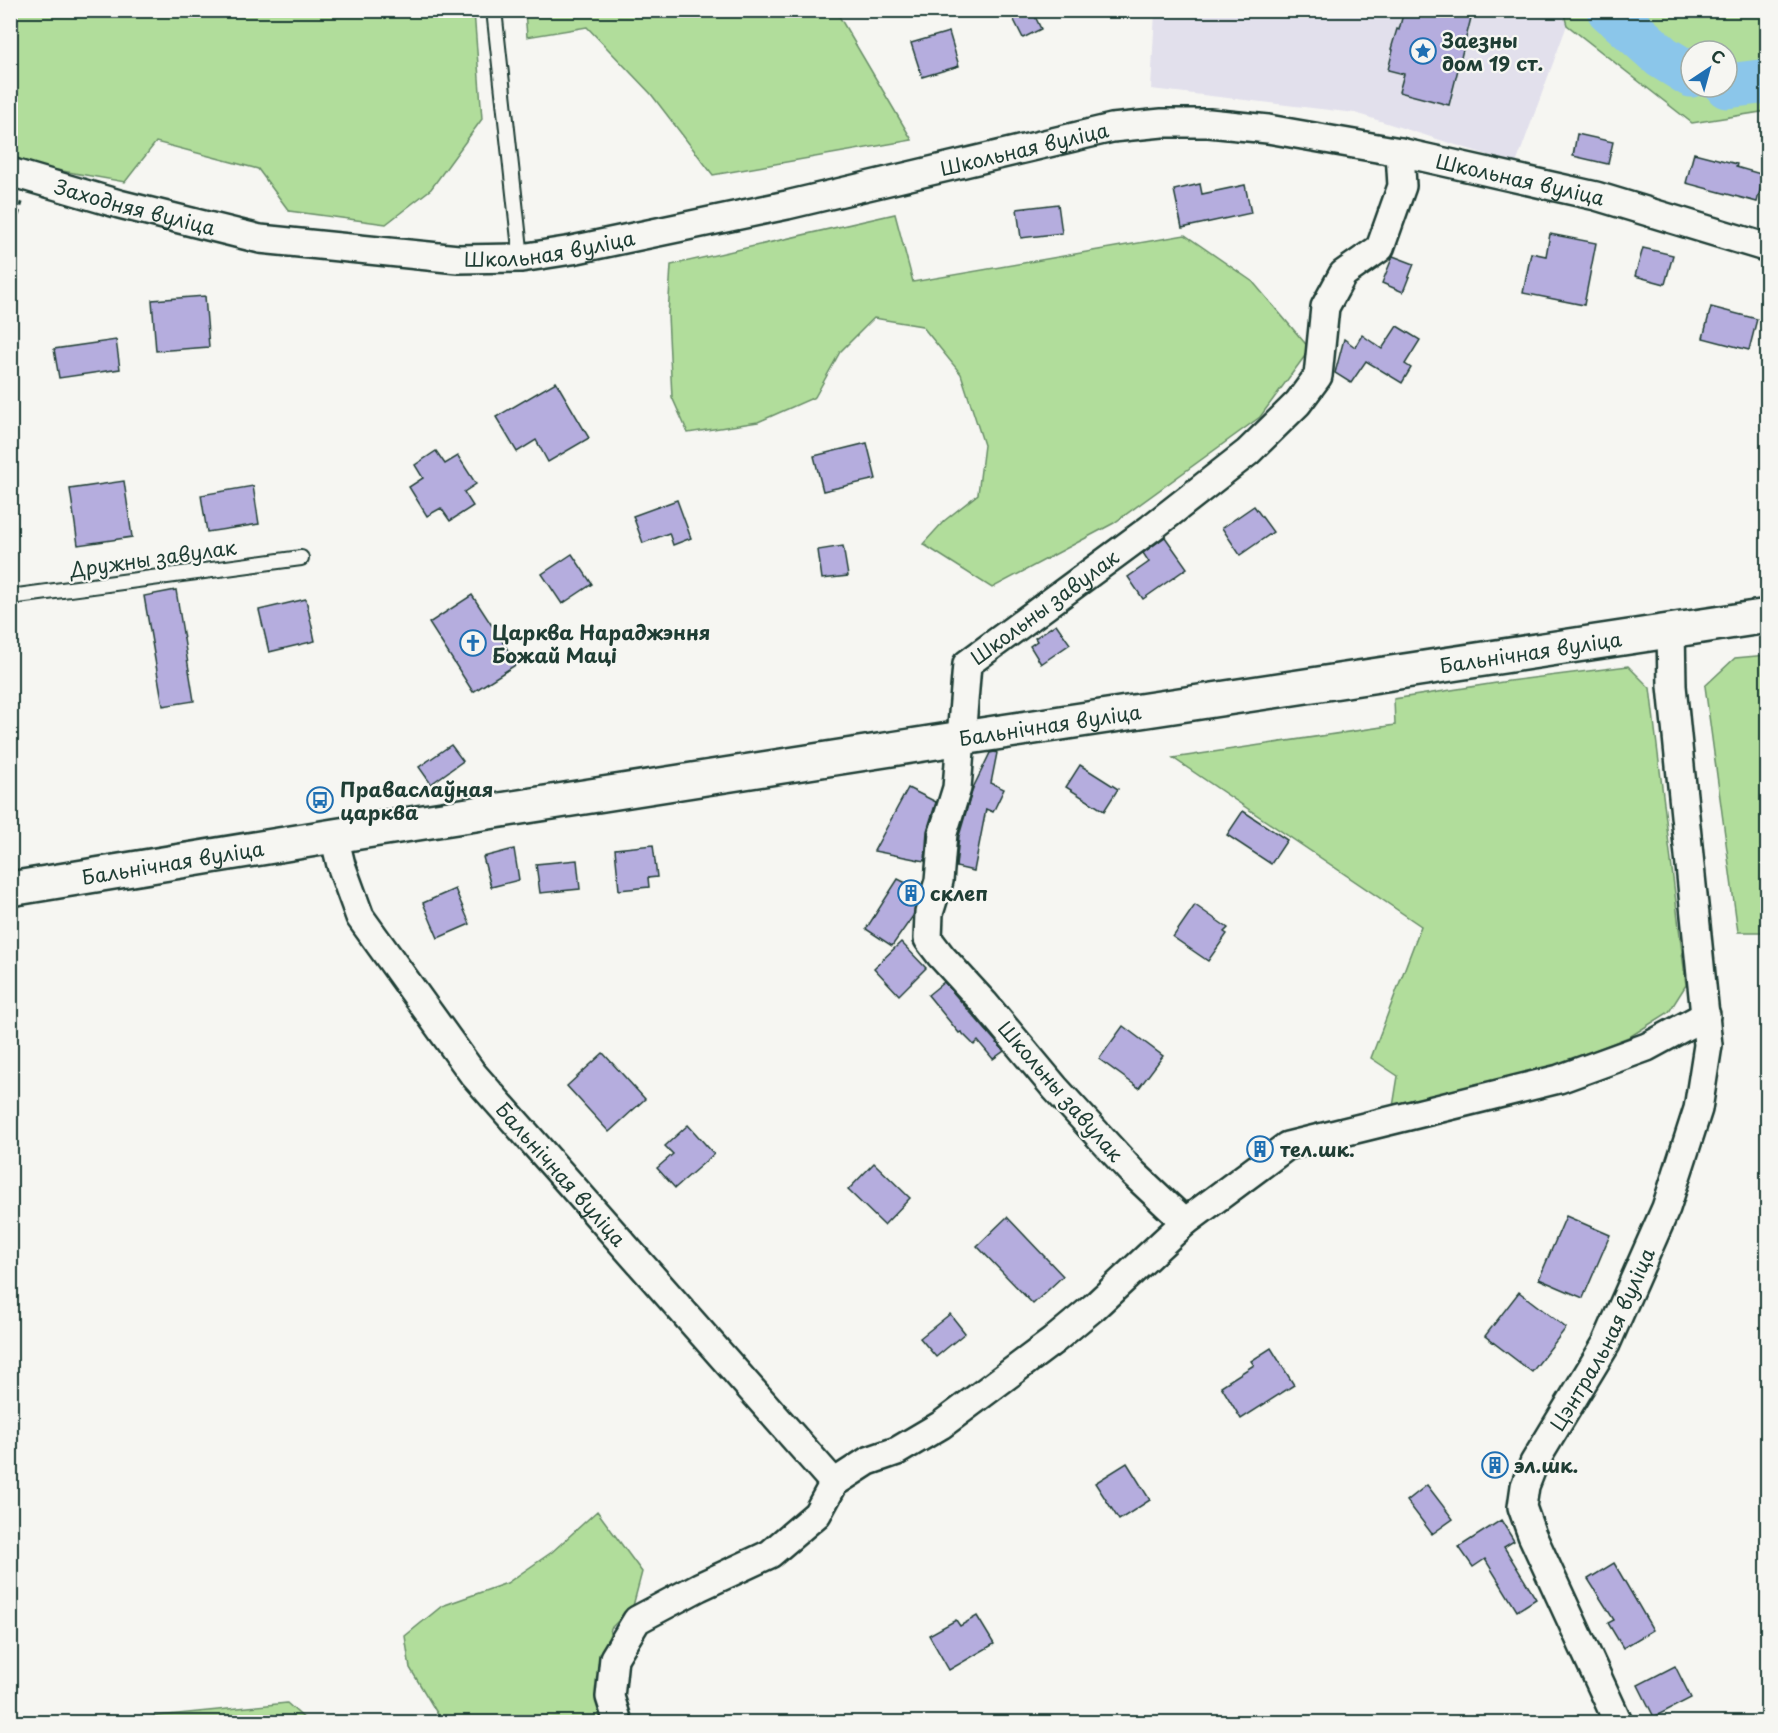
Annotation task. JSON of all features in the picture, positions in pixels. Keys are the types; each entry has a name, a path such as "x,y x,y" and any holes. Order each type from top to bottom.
{"street":[{"name":"Школьная вуліца","path":"268,240 458,259 520,258 572,250 787,205 1112,128 1162,123 1209,123 1268,129 1400,152 1596,196 1767,249"},
{"name":"Школьны завулак","path":"1185,1222 1133,1173 1055,1088 928,939 929,913 939,881 943,833 957,788 967,664 1151,528 1248,452 1298,403 1318,376 1324,307 1343,274 1380,248 1402,186 1400,152"},
{"name":"Заходняя вуліца","path":"19,174 119,204 268,240"},
{"name":"Бальнічная вуліца","path":"10,889 962,738 1767,616"},
{"name":"Цэнтральная вуліца","path":"1618,1722 1532,1535 1522,1507 1525,1486 1534,1463 1606,1344 1666,1208 1698,1109 1708,1045 1672,686 1671,629"},
{"name":"Бальнічная вуліца","path":"334,836 341,865 360,917 473,1074 834,1483"},
{"path":"618,1722 610,1697 614,1658 637,1620 699,1587 770,1554 817,1514 834,1483 868,1461 897,1451 941,1425 1053,1341 1094,1307 1185,1222 1287,1146 1559,1079 1647,1047 1706,1015"}],"lane":[{"path":"494,10 520,258"},
{"name":"Дружны завулак","path":"10,597 301,558"}],"path":[{"path":"10,241 19,174"}],"shaded area":[{"path":"1563,10 1567,25 1516,164 1355,113 1151,89 1155,11"}],"green space":[{"path":"11,11 474,11 482,119 431,189 386,224 289,211 258,169 156,142 125,182 34,166 11,155"},
{"path":"525,11 836,11 912,140 713,175 651,94 587,27 527,37"},
{"path":"1563,11 1767,11 1767,111 1692,123 1567,25"},
{"path":"895,214 913,282 1185,235 1253,282 1310,349 1260,417 1114,523 992,588 923,544 944,521 978,494 984,445 961,374 922,326 874,318 840,352 815,397 758,422 688,433 672,397 668,315 671,265"},
{"path":"1767,655 1767,932 1738,932 1705,686 1735,658"},
{"path":"1628,666 1650,688 1686,985 1669,1012 1631,1036 1568,1061 1392,1113 1398,1076 1371,1058 1421,926 1173,758 1395,725 1394,699"},
{"path":"597,1511 642,1572 633,1606 611,1628 601,1675 611,1722 436,1722 440,1718 410,1668 405,1636 442,1606 507,1583 552,1552"},
{"path":"287,1703 308,1722 98,1722"}],"building":[{"path":"1009,10 1032,10 1041,29 1023,38"},
{"path":"1404,10 1473,10 1449,105 1399,92 1404,74 1388,70 1393,50 1391,49"},
{"path":"949,32 959,66 922,77 911,43"},
{"path":"1577,134 1613,142 1608,164 1573,156"},
{"path":"1694,153 1737,164 1736,167 1764,175 1757,202 1686,183"},
{"path":"1200,184 1202,194 1245,185 1251,213 1182,228 1174,190"},
{"path":"1058,204 1062,233 1021,238 1017,209"},
{"path":"1550,234 1596,243 1584,305 1523,293 1531,253 1546,256"},
{"path":"1643,248 1673,255 1665,284 1635,276"},
{"path":"1393,256 1414,264 1403,292 1382,283"},
{"path":"205,296 209,347 156,351 152,300"},
{"path":"1711,307 1757,319 1749,350 1703,338"},
{"path":"1397,326 1420,340 1405,364 1411,368 1402,383 1366,361 1351,383 1335,373 1344,339 1355,347 1362,335 1382,349"},
{"path":"116,340 120,369 59,378 54,349"},
{"path":"556,382 589,438 548,462 536,440 517,452 496,417"},
{"path":"867,443 876,479 823,491 814,456"},
{"path":"436,451 445,464 458,456 476,484 464,492 473,506 450,521 441,508 427,516 409,487 423,478 415,465"},
{"path":"124,481 132,537 78,545 70,489"},
{"path":"253,486 259,524 207,532 201,495"},
{"path":"677,500 691,538 673,545 669,533 643,543 633,516"},
{"path":"1254,506 1273,532 1240,555 1222,528"},
{"path":"1165,537 1187,568 1143,599 1128,577 1149,562 1143,553"},
{"path":"843,546 848,576 822,579 818,550"},
{"path":"572,554 592,584 562,604 542,574"},
{"path":"176,590 194,701 163,706 144,596"},
{"name":"Царква Нараджэння Божай Маці","path":"472,595 517,664 473,692 429,623"},
{"path":"306,599 315,641 269,652 259,610"},
{"path":"1056,624 1070,644 1041,664 1030,646 1037,641 1035,638"},
{"path":"451,745 463,761 431,784 419,767"},
{"path":"990,753 997,753 991,783 1004,789 993,812 986,809 974,871 956,867 959,836 973,788"},
{"path":"1080,765 1118,789 1104,811 1066,787"},
{"path":"908,788 936,802 927,831 925,861 874,851"},
{"path":"1243,811 1287,840 1271,864 1227,835"},
{"path":"653,845 657,877 648,878 649,887 619,890 615,849"},
{"path":"514,849 519,880 491,887 483,857"},
{"path":"577,860 580,889 540,893 536,864"},
{"path":"898,879 920,890 913,916 892,946 866,929"},
{"path":"455,889 470,924 438,938 423,903"},
{"path":"1195,905 1228,928 1224,932 1227,934 1208,961 1173,937"},
{"path":"901,942 926,968 899,995 874,968"},
{"path":"944,982 1004,1051 993,1059 978,1041 974,1045 961,1032 959,1033 928,995"},
{"path":"1123,1026 1163,1056 1139,1088 1099,1059"},
{"path":"603,1053 645,1099 609,1132 567,1086"},
{"path":"688,1125 714,1154 675,1188 657,1168 673,1154 665,1146"},
{"path":"874,1163 910,1198 884,1225 848,1190"},
{"path":"1566,1216 1610,1235 1583,1298 1539,1279"},
{"path":"1007,1217 1063,1276 1033,1304 977,1246"},
{"path":"1519,1292 1566,1328 1532,1372 1485,1336"},
{"path":"950,1314 965,1333 936,1357 920,1338"},
{"path":"1271,1348 1294,1385 1241,1419 1221,1386 1254,1365 1251,1361"},
{"path":"1127,1463 1150,1500 1119,1520 1095,1483"},
{"path":"1427,1485 1453,1519 1432,1534 1407,1501"},
{"path":"1501,1520 1514,1541 1504,1547 1536,1599 1517,1611 1485,1559 1473,1567 1459,1547"},
{"path":"1614,1563 1653,1630 1623,1648 1608,1623 1614,1620 1588,1579"},
{"path":"977,1616 994,1644 949,1670 929,1635 956,1620 960,1626"},
{"path":"1675,1666 1691,1698 1654,1717 1638,1685"}],"waterway":[{"path":"1609,10 1662,57 1679,68"},
{"path":"1739,85 1768,81"}],"place":[{"name":"Заезны дом 19 ст.","path":"1423,51"},
{"name":"Царква Нараджэння Божай Маці","path":"473,643"},
{"name":"Праваслаўная царква","path":"320,800"},
{"name":"склеп","path":"911,893"},
{"name":"тел.шк.","path":"1260,1149"},
{"name":"эл.шк.","path":"1495,1465"}]}
